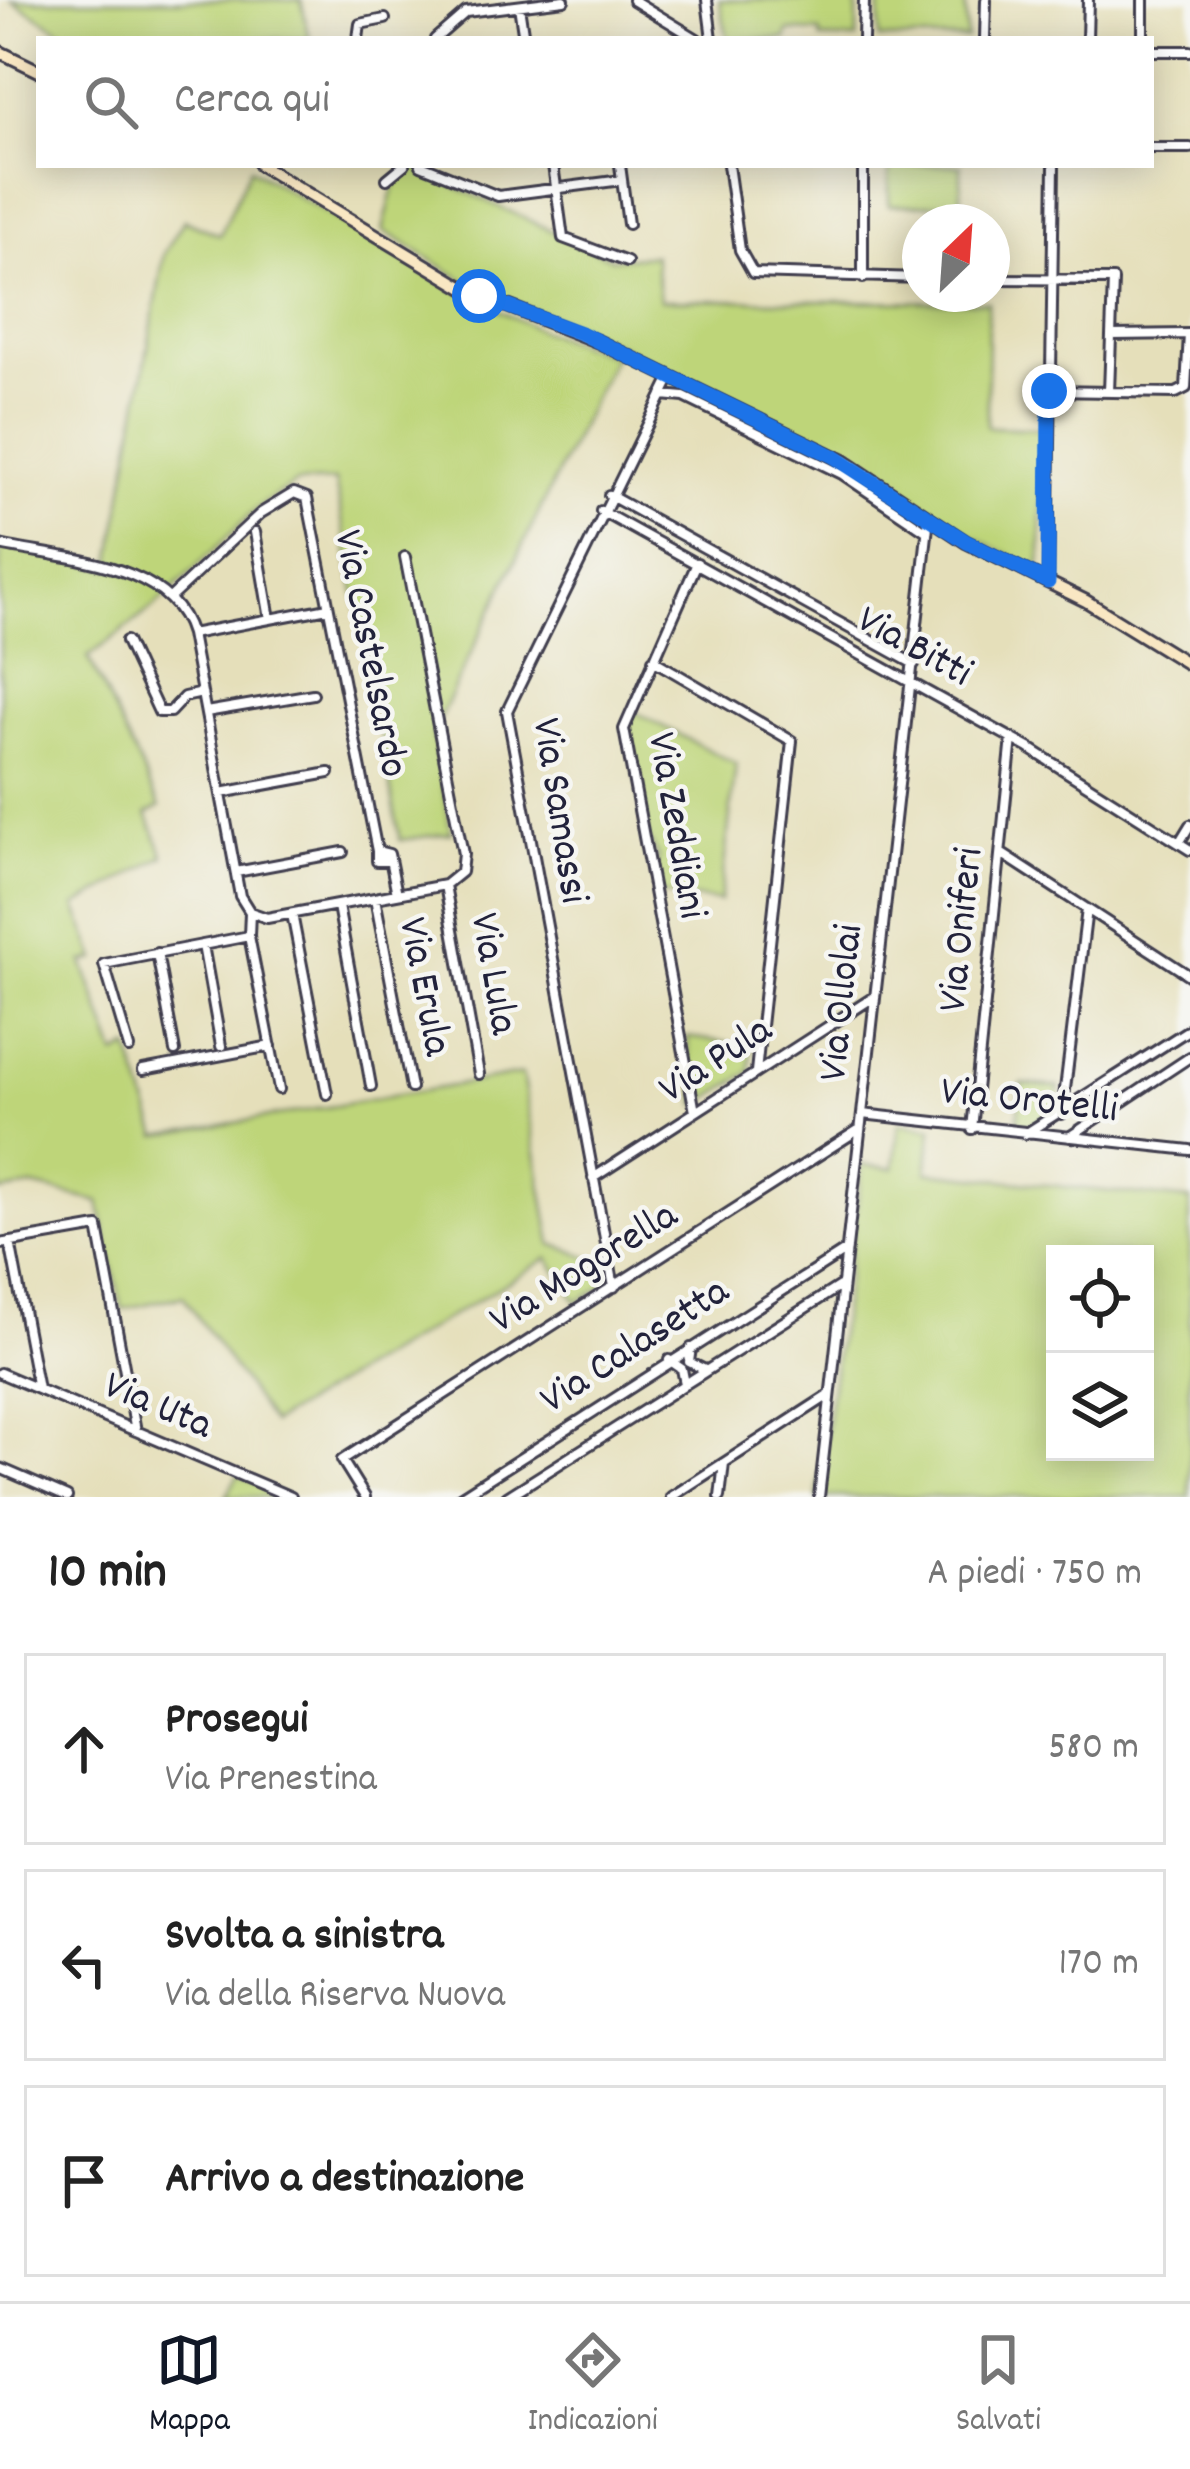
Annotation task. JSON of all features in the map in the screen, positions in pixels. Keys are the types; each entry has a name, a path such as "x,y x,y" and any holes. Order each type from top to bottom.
{"main road":[{"path":"0,52 36,70"},
{"path":"265,168 469,291 583,334 844,461 929,517 1190,665"}],"street":[{"path":"438,36 463,13 564,0"},
{"path":"633,0 692,36"},
{"path":"707,0 712,36"},
{"path":"863,36 864,0"},
{"path":"986,0 986,36"},
{"path":"1087,36 1088,0"},
{"path":"1143,0 1143,36"},
{"path":"519,6 524,36"},
{"path":"358,36 360,24 386,19"},
{"path":"1154,51 1190,51"},
{"path":"1154,148 1190,148"},
{"path":"387,179 400,168"},
{"path":"428,168 495,196 622,180"},
{"path":"554,168 563,238 626,262"},
{"path":"620,168 628,224"},
{"path":"728,168 740,250 750,272 775,278 902,278"},
{"path":"862,168 862,278"},
{"path":"1048,582 1054,168"},
{"path":"1010,279 1113,280 1109,392"},
{"path":"1049,391 1185,390 1190,334 1111,335"},
{"name":"Via Samassi","path":"614,1287 507,711 671,376"},
{"path":"662,395 684,397 829,466 928,532"},
{"name":"Via Castelsardo","path":"171,597 261,513 298,493 309,502 377,851 387,851 397,894"},
{"name":"Via Bitti","path":"609,495 914,664"},
{"name":"Via Bitti","path":"601,511 1012,738 1190,850"},
{"name":"Via Ollolai","path":"818,1497 929,517"},
{"path":"255,532 270,619"},
{"path":"0,545 129,574 171,597 191,634 240,898 250,912 267,918 445,885 460,875 463,854 405,557"},
{"name":"Via Zeddiani","path":"695,1112 624,732 628,709 698,563"},
{"path":"191,634 328,608"},
{"path":"126,641 160,713 175,709 184,697 202,693"},
{"path":"653,660 792,740 756,1072"},
{"path":"206,712 313,694"},
{"name":"Via Oniferi","path":"972,1129 1004,855 1012,738"},
{"path":"221,793 329,773"},
{"path":"1179,843 1189,828"},
{"path":"236,872 343,852"},
{"path":"1004,855 1190,976"},
{"name":"Via Lula","path":"445,885 478,1074"},
{"name":"Via Erula","path":"375,898 411,1088"},
{"path":"338,906 371,1086"},
{"path":"1062,1114 1087,909"},
{"path":"250,912 249,936 279,1089"},
{"path":"292,914 327,1094"},
{"path":"129,1048 103,967 249,936"},
{"path":"203,945 221,1046"},
{"path":"157,953 175,1051"},
{"name":"Via Pula","path":"593,1178 874,997"},
{"path":"1025,1134 1190,1029"},
{"path":"143,1070 271,1046"},
{"path":"1068,1137 1190,1057"},
{"path":"1140,1062 1143,1074 1156,1079"},
{"path":"1122,1074 1133,1080 1134,1094"},
{"name":"Via Orotelli","path":"862,1114 1190,1150"},
{"name":"Via Mogorella","path":"365,1497 342,1460 860,1129"},
{"path":"39,1390 5,1243 97,1226 136,1431"},
{"name":"Via Calasetta","path":"460,1497 846,1250"},
{"name":"Via Calasetta","path":"507,1497 842,1285"},
{"path":"691,1346 689,1362 707,1371"},
{"path":"669,1360 682,1370 686,1384"},
{"name":"Via Uta","path":"0,1373 291,1497"},
{"path":"671,1497 829,1395"},
{"path":"541,1444 541,1456 555,1466"},
{"path":"720,1497 724,1463"},
{"path":"0,1468 63,1496"}],"green space":[{"path":"11,0 301,0 309,36 70,36"},
{"path":"719,0 857,0 857,36 788,31 787,36 727,36"},
{"path":"880,0 965,0 967,36 879,36"},
{"path":"250,168 456,290 542,331 614,356 433,732 451,833 400,840 335,481 296,483 261,505 156,605 88,657 160,807 147,814 164,856 76,906 96,959 83,962 116,1055 129,1048 158,1136 522,1074 552,1244 604,1262 608,1283 577,1302 548,1258 272,1423 183,1296 122,1309 99,1202 33,1186 0,1192 0,545 110,569 164,254 184,220 220,235"},
{"path":"415,168 613,259 654,255 660,300 902,301 902,312 988,312 987,427 1042,429 1041,563 1033,567 956,528 880,474 812,437 575,325 483,292 383,230 395,183"},
{"path":"889,168 961,168 961,204 889,205"},
{"path":"633,711 736,764 720,901 660,894 654,867 659,859 648,837 626,723"},
{"path":"687,1037 752,1046 750,1072 697,1105"},
{"path":"1021,1084 1059,1087 1057,1109 1028,1128 1017,1127"},
{"path":"899,1123 932,1128 927,1172 1190,1200 1190,1497 817,1497 862,1165 894,1168"},
{"path":"238,1475 286,1497 226,1497"}],"route":[{"path":"479,296 583,334 833,456 967,542 1048,582 1049,391"}]}
